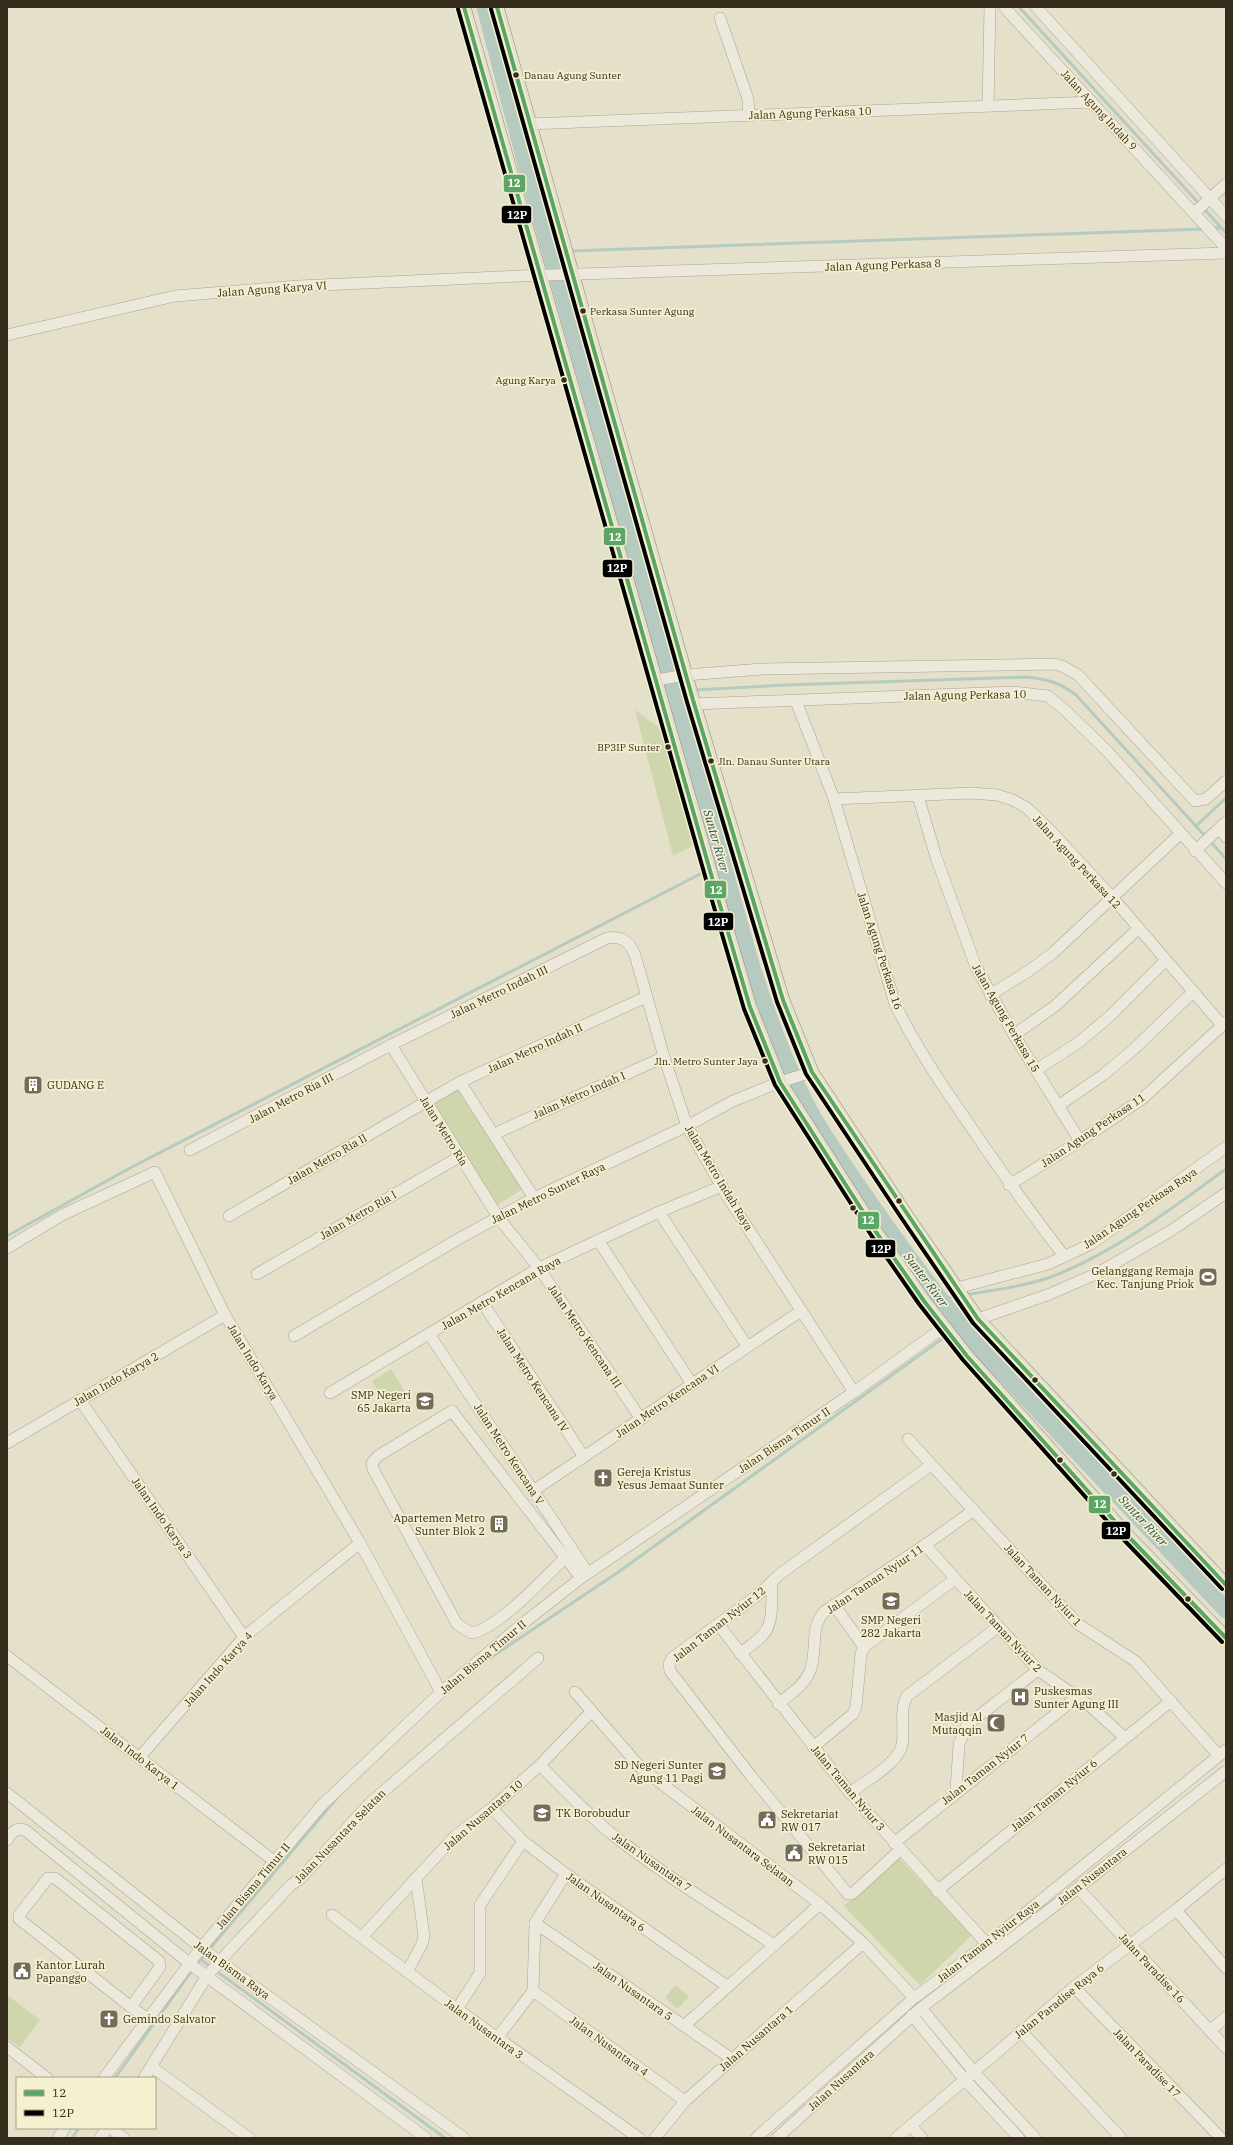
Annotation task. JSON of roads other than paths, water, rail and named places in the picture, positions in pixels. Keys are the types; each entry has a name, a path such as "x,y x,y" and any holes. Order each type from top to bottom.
{"main road":[{"path":"464,7 544,276 658,679 708,864 750,1007 783,1081 856,1201 945,1329 1128,1536 1226,1638"},
{"path":"497,7 564,246 569,273 685,679 694,702 784,1000 808,1073 977,1317 1226,1585"}],"street":[{"path":"988,106 990,7"},
{"name":"Jalan Agung Indah 9","path":"1004,7 1092,102 1205,205"},
{"name":"Jalan Agung Indah 9","path":"1036,7 1205,205"},
{"path":"720,18 748,99 749,115"},
{"name":"Jalan Agung Perkasa 10","path":"529,124 1092,102"},
{"path":"1205,205 1226,184"},
{"path":"1205,205 1226,216"},
{"path":"1205,205 1208,229 1226,248"},
{"name":"Jalan Agung Perkasa 8","path":"544,276 569,273 1226,253"},
{"name":"Jalan Agung Karya VI","path":"7,335 176,296 307,286 544,276"},
{"path":"658,679 685,679 762,669 1055,664 1064,666 1078,676 1195,801 1202,801 1226,781"},
{"name":"Jalan Agung Perkasa 10","path":"694,702 796,701 1013,692 1048,696 1081,724 1108,752 1180,834 1198,848 1226,883"},
{"name":"Jalan Agung Perkasa 16","path":"796,701 834,799 896,1004 905,1025 933,1071 1010,1185 1064,1256"},
{"name":"Jalan Agung Perkasa 12","path":"834,799 971,793 997,795 1013,800 1027,808 1050,830 1112,898 1193,992 1224,1024"},
{"name":"Jalan Agung Perkasa 15","path":"918,796 936,856 976,967 990,995 1080,1141"},
{"path":"1198,848 1220,831"},
{"path":"990,995 1030,970 1053,953 1180,834"},
{"path":"1014,1035 1056,1006 1138,929"},
{"name":"Jalan Metro Indah Raya","path":"607,938 616,937 630,944 635,955 664,1057 687,1126 722,1186 800,1310 854,1392"},
{"name":"Jalan Metro Indah III","path":"391,1045 607,938"},
{"path":"1036,1070 1078,1043 1110,1016 1166,961"},
{"path":"1058,1106 1103,1075 1134,1049 1193,992"},
{"name":"Jalan Metro Indah II","path":"425,1101 460,1082 646,997"},
{"name":"Jalan Agung Perkasa 11","path":"1010,1185 1080,1141 1142,1099 1224,1024"},
{"name":"Jalan Metro Ria","path":"391,1045 459,1157 498,1216"},
{"name":"Jalan Metro Ria III","path":"190,1150 391,1045"},
{"name":"Jalan Metro Indah I","path":"494,1134 664,1057"},
{"name":"Jalan Metro Sunter Raya","path":"294,1336 498,1216 687,1126 733,1101 783,1081 808,1073"},
{"path":"460,1082 534,1198"},
{"name":"Jalan Metro Ria II","path":"229,1216 425,1101"},
{"name":"Jalan Agung Perkasa Raya","path":"959,1291 1064,1256 1091,1244 1226,1147"},
{"name":"Jalan Metro Ria I","path":"257,1274 459,1157"},
{"name":"Jalan Indo Karya","path":"7,1248 62,1215 154,1172 225,1315 360,1543 441,1692"},
{"name":"Jalan Metro Kencana Raya","path":"330,1393 539,1268 660,1212 722,1186"},
{"path":"977,1317 1050,1294 1098,1273 1172,1230 1226,1194"},
{"path":"660,1212 747,1346"},
{"name":"Jalan Metro Kencana III","path":"498,1216 539,1268 641,1419"},
{"path":"598,1240 692,1384"},
{"name":"Jalan Metro Kencana IV","path":"482,1302 584,1457"},
{"name":"Jalan Metro Kencana VI","path":"533,1491 800,1310"},
{"name":"Jalan Indo Karya 2","path":"7,1443 225,1315"},
{"name":"Jalan Bisma Timur II","path":"105,2077 148,2019 192,1965 202,1949 320,1806 441,1692 522,1624 585,1576 945,1329"},
{"name":"Jalan Metro Kencana V","path":"430,1334 533,1491 585,1576"},
{"name":"Jalan Indo Karya 3","path":"80,1400 244,1637"},
{"path":"565,1558 513,1607 483,1629 471,1633 457,1624 373,1469 372,1463 378,1456 452,1411 565,1558 585,1576"},
{"name":"Jalan Taman Nyiur 1","path":"908,1439 1078,1624 1127,1654 1171,1702 1222,1753"},
{"name":"Jalan Taman Nyiur 12","path":"852,1894 848,1894 751,1776 670,1671 669,1664 672,1658 759,1594 772,1581 931,1465"},
{"name":"Jalan Taman Nyiur 11","path":"778,1704 801,1685 808,1675 812,1663 817,1623 822,1615 974,1510"},
{"name":"Jalan Indo Karya 4","path":"139,1758 244,1637 360,1543"},
{"name":"Jalan Taman Nyiur 2","path":"925,1545 1038,1670 1090,1706 1125,1738"},
{"path":"813,1747 853,1714 856,1707 861,1654 864,1647 955,1579"},
{"path":"740,1654 763,1635 767,1629 770,1617 772,1581"},
{"path":"834,1606 864,1647"},
{"path":"513,1607 522,1624"},
{"name":"Jalan Taman Nyiur 3","path":"718,1624 778,1704 850,1793 937,1891 987,1944"},
{"path":"850,1793 898,1755 902,1745 904,1704 907,1696 998,1627"},
{"name":"Jalan Indo Karya 1","path":"7,1656 274,1861"},
{"name":"Jalan Nusantara Selatan","path":"145,2077 207,1974 218,1962 287,1889 302,1878 370,1803 538,1658"},
{"path":"956,1791 959,1744 967,1726 1038,1670"},
{"name":"Jalan Nusantara Selatan","path":"575,1692 640,1768 820,1904 863,1943 914,1998"},
{"name":"Jalan Taman Nyiur 7","path":"852,1894 897,1846 956,1791 1077,1697"},
{"name":"Jalan Taman Nyiur 6","path":"937,1891 1171,1702"},
{"name":"Jalan Nusantara 10","path":"362,1937 454,1836 492,1808 540,1765 591,1712"},
{"name":"Jalan Taman Nyiur Raya","path":"756,2138 914,1998 987,1944 1222,1753"},
{"name":"Jalan Nusantara 7","path":"540,1765 588,1814 613,1835 674,1879 774,1945"},
{"name":"Jalan Nusantara","path":"777,2138 912,2015 1078,1888 1226,1771"},
{"name":"Jalan Bisma Raya","path":"7,1793 218,1962 464,2138"},
{"name":"Jalan Nusantara 6","path":"492,1808 523,1841 566,1874 728,1986"},
{"name":"Jalan Bisma Raya","path":"7,1840 12,1833 18,1829 25,1830 192,1965 207,1974 426,2138"},
{"path":"457,2010 480,1973 480,1904 523,1841"},
{"name":"Jalan Paradise Raya 6","path":"896,2138 1074,1987 1131,1945 1226,1869"},
{"path":"497,2038 533,1991 535,1923 566,1874"},
{"path":"131,2007 160,1967 159,1961 55,1878 48,1878 19,1915 20,1920 131,2007 148,2019"},
{"path":"407,1972 422,1944 424,1936 416,1878"},
{"name":"Jalan Paradise 16","path":"1078,1888 1226,2048"},
{"path":"684,2026 820,1904"},
{"path":"1176,1910 1226,1968"},
{"name":"Jalan Nusantara 3","path":"332,1915 457,2010 639,2138"},
{"name":"Jalan Nusantara 5","path":"535,1923 732,2059"},
{"name":"Jalan Nusantara 1","path":"655,2138 685,2101 863,1943"},
{"path":"159,1961 171,1947"},
{"name":"Jalan Paradise 17","path":"1074,1987 1220,2138"},
{"name":"Jalan Nusantara 4","path":"533,1991 685,2101"},
{"path":"921,2008 974,2072 1035,2138"},
{"path":"912,2015 965,2080 1019,2138"},
{"path":"1210,2031 1226,2017"},
{"path":"1021,2031 1121,2138"},
{"path":"7,2047 46,2077"},
{"path":"152,2067 249,2138"},
{"path":"910,2126 922,2138"},
{"path":"58,2138 64,2129"},
{"path":"100,2138 106,2129"},
{"path":"111,2129 124,2138"}],"waterway":[{"name":"Sunter River","path":"485,7 528,172 750,961 769,1018 791,1074 822,1133 907,1255 962,1327 976,1344 1226,1610"},
{"path":"1019,7 1226,233"},
{"path":"1212,228 1221,228"},
{"path":"570,251 1204,229"},
{"path":"551,252 563,252"},
{"path":"695,690 786,685 1027,677 1047,680 1065,687 1076,695 1206,837"},
{"path":"674,692 687,691"},
{"path":"1196,826 1226,798"},
{"path":"1210,841 1226,859"},
{"path":"713,868 722,863"},
{"path":"7,1236 130,1168 706,871"},
{"path":"965,1295 1028,1284 1048,1278 1095,1257 1141,1230 1226,1169"},
{"path":"940,1299 958,1296"},
{"path":"952,1331 960,1325"},
{"path":"490,1658 617,1573 946,1336"},
{"path":"196,1965 337,1798"},
{"path":"200,1959 445,2138"},
{"path":"116,2077 193,1969"},
{"path":"72,2138 78,2129"}],"place":[{"name":"Danau Agung Sunter","path":"516,75"},
{"name":"Perkasa Sunter Agung","path":"583,311"},
{"name":"Agung Karya","path":"564,380"},
{"name":"BP3IP Sunter","path":"668,747"},
{"name":"Jln. Danau Sunter Utara","path":"711,761"},
{"name":"Jln. Metro Sunter Jaya","path":"765,1061"},
{"name":"GUDANG E","path":"33,1085"},
{"name":"Gelanggang Remaja Kec. Tanjung Priok","path":"1208,1277"},
{"name":"SMP Negeri 65 Jakarta","path":"425,1401"},
{"name":"Gereja Kristus Yesus Jemaat Sunter","path":"603,1478"},
{"name":"Apartemen Metro Sunter Blok 2","path":"499,1524"},
{"name":"SMP Negeri 282 Jakarta","path":"891,1601"},
{"name":"Puskesmas Sunter Agung III","path":"1020,1697"},
{"name":"Masjid Al Mutaqqin","path":"996,1723"},
{"name":"SD Negeri Sunter Agung 11 Pagi","path":"717,1771"},
{"name":"TK Borobudur","path":"542,1813"},
{"name":"Sekretariat RW 017","path":"767,1820"},
{"name":"Sekretariat RW 015","path":"794,1853"},
{"name":"Kantor Lurah Papanggo","path":"22,1971"},
{"name":"Gemindo Salvator","path":"109,2019"}]}
